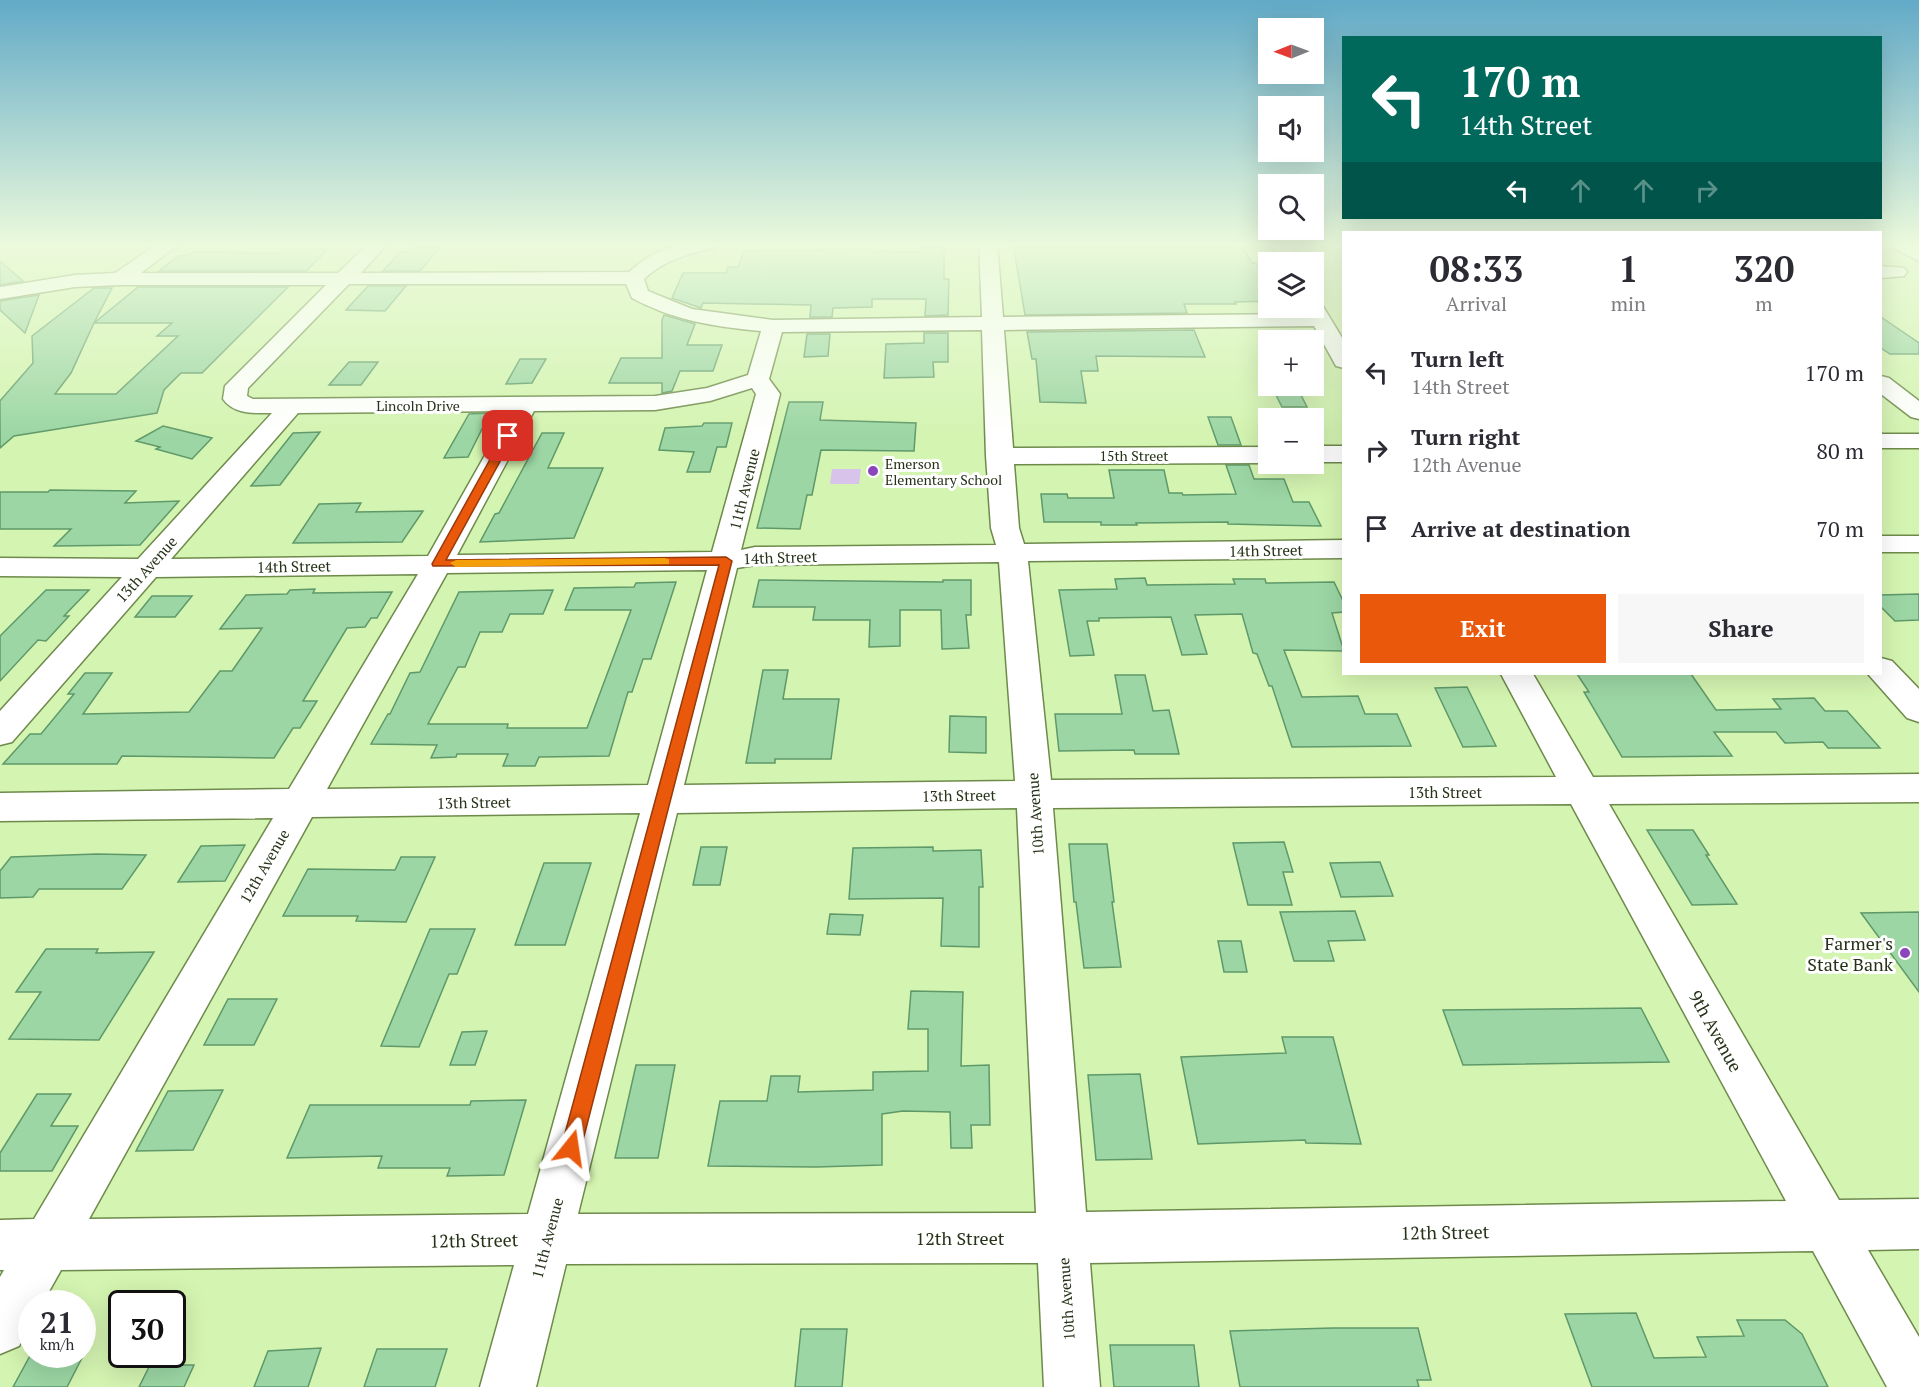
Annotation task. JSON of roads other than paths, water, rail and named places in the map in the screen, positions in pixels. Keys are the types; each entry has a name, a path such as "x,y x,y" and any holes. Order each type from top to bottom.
{"street":[{"name":"Lincoln Drive","path":"315,308 237,386 235,399 249,406 655,403 710,393 758,379"},
{"path":"665,308 689,315 773,326 1258,316"},
{"name":"10th Avenue","path":"991,308 1005,528 1013,554 1034,794 1072,1387"},
{"path":"1319,318 1342,358"},
{"path":"758,379 773,326"},
{"name":"11th Avenue","path":"508,1387 768,394 758,379"},
{"path":"1882,384 1919,412"},
{"name":"12th Avenue","path":"0,1327 24,1245 300,804 438,564 526,404"},
{"name":"13th Avenue","path":"0,733 292,405"},
{"path":"1882,441 1919,441"},
{"path":"1324,454 1342,454"},
{"name":"15th Street","path":"999,456 1258,455"},
{"path":"1882,544 1919,544"},
{"name":"14th Street","path":"0,567 147,568 726,561 755,556 1342,549"},
{"path":"1882,670 1919,710"},
{"name":"9th Avenue","path":"1518,675 1917,1387"},
{"name":"13th Street","path":"0,807 1034,794 1919,788"},
{"name":"12th Street","path":"24,1245 546,1239 1062,1238 1919,1224"}],"place":[{"name":"Emerson Elementary School","path":"873,471"},
{"name":"Farmer's State Bank","path":"1905,953"}]}
